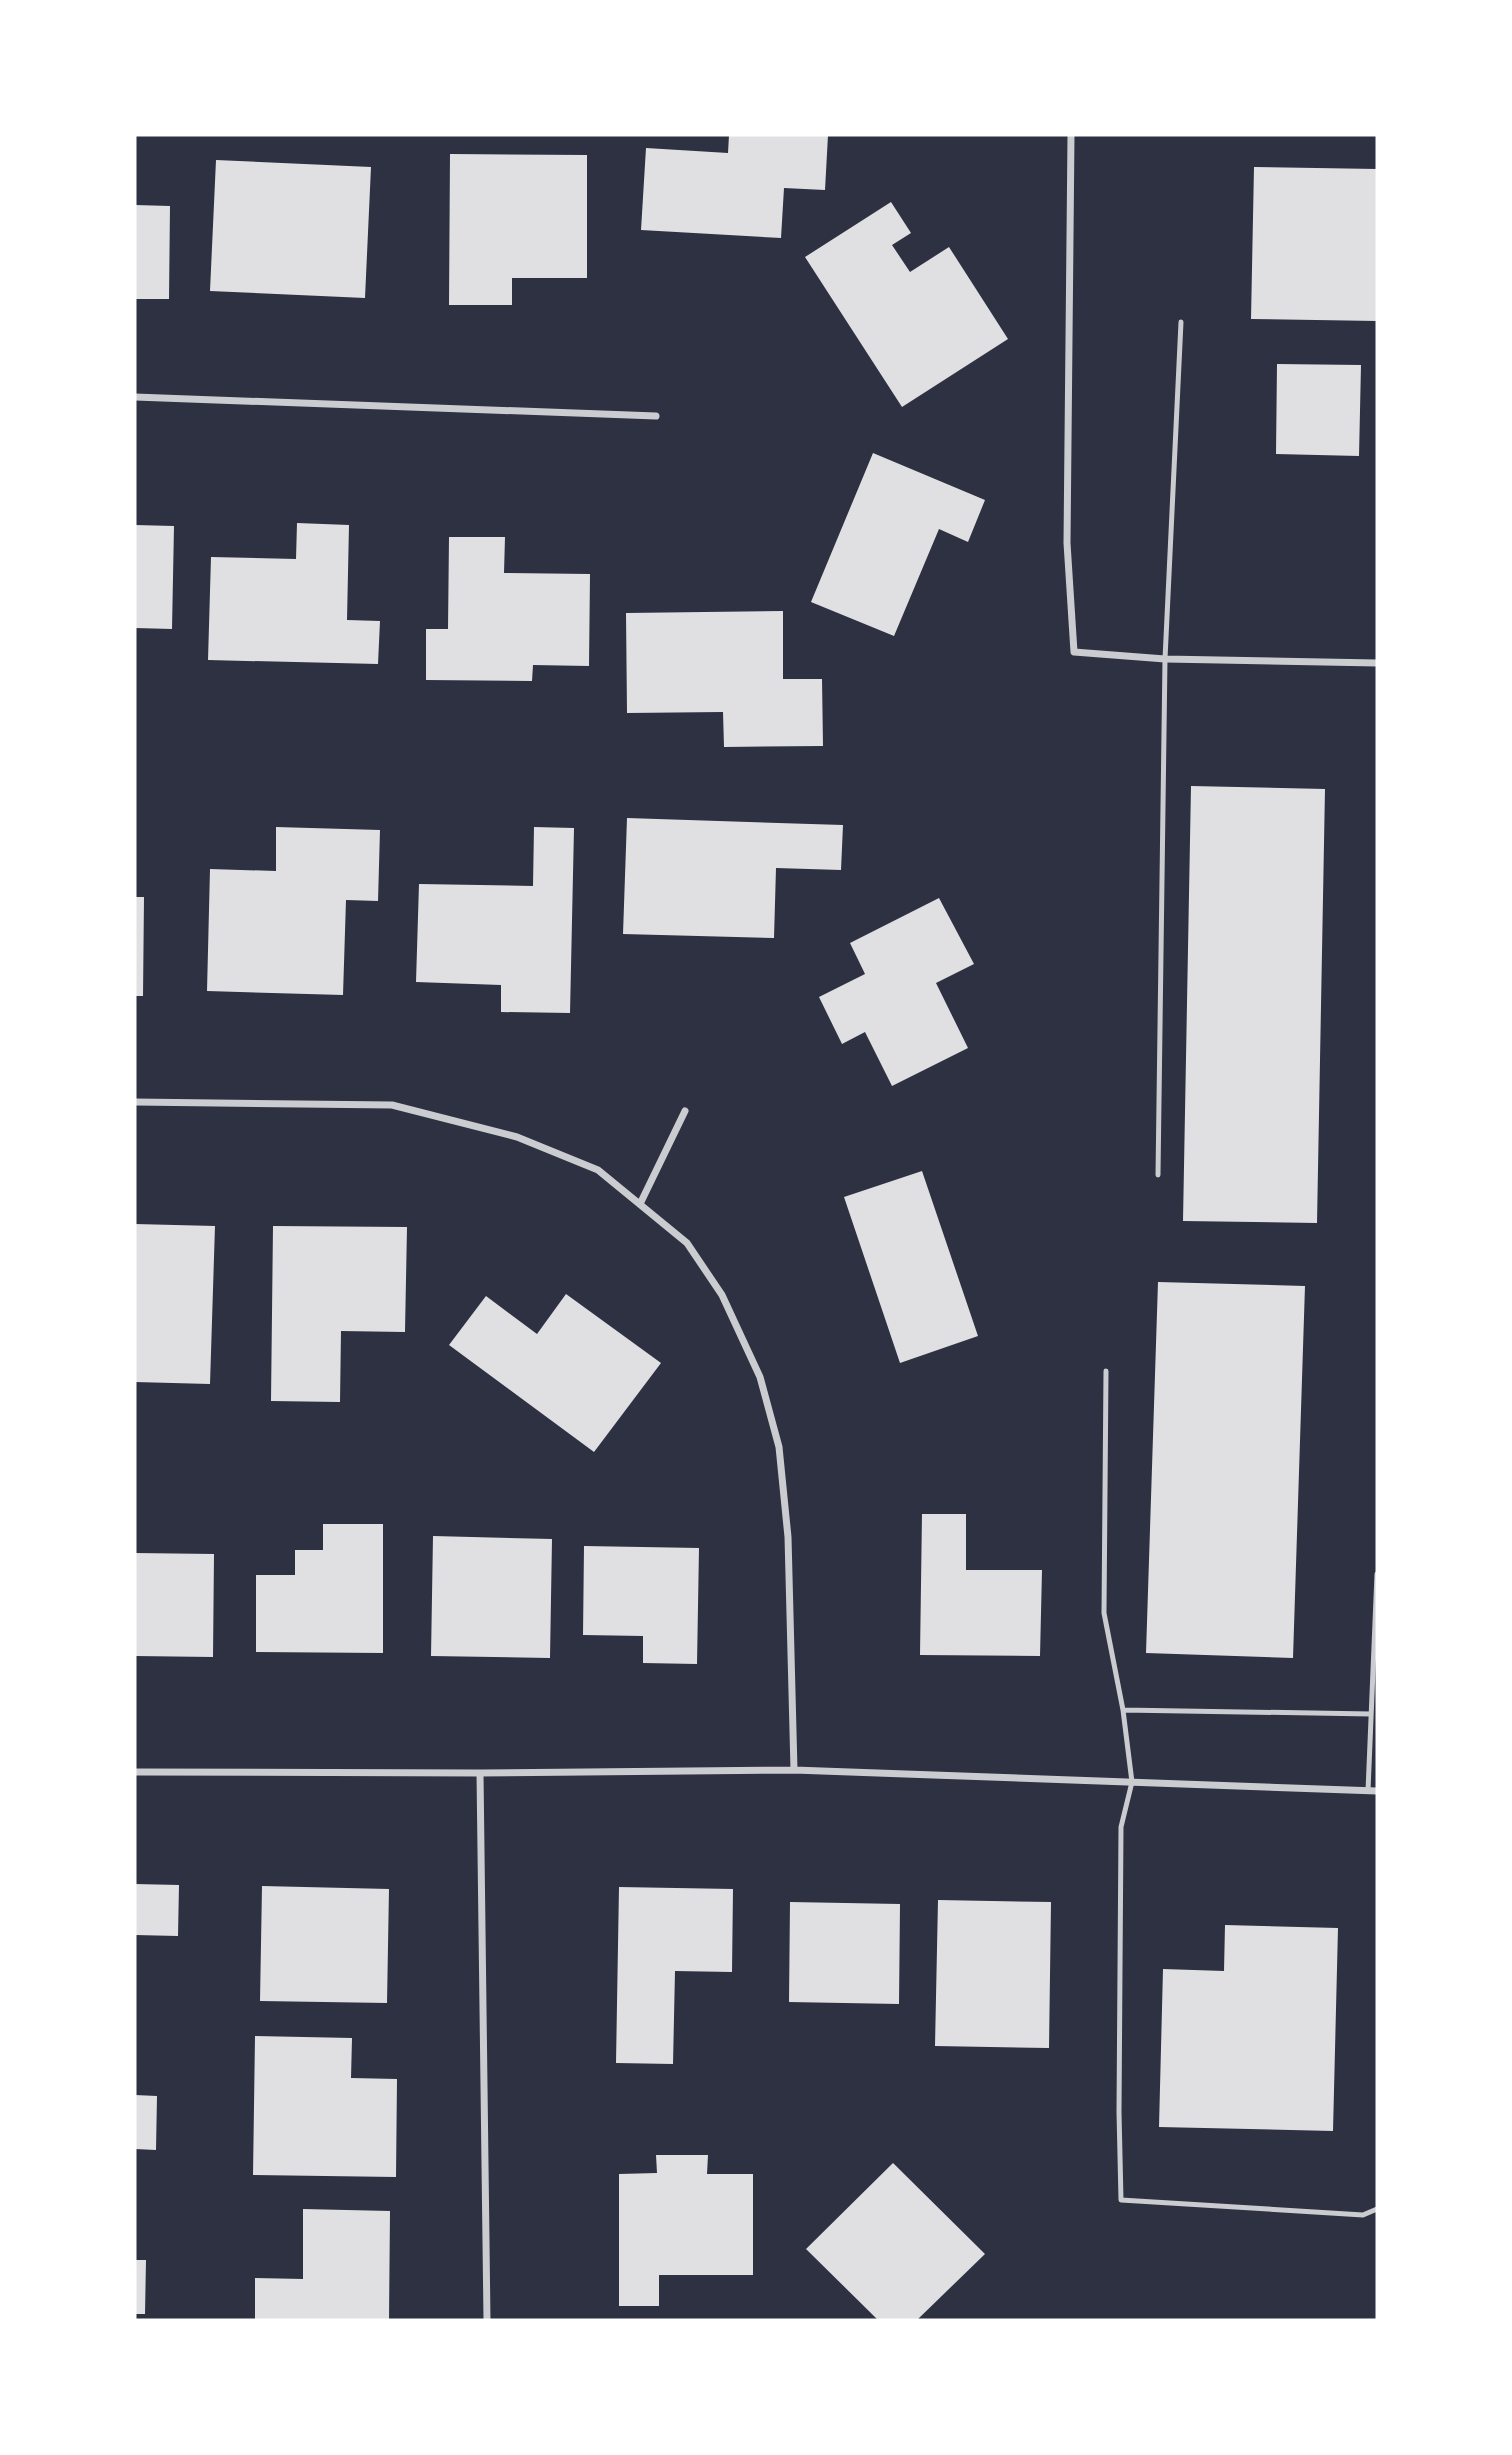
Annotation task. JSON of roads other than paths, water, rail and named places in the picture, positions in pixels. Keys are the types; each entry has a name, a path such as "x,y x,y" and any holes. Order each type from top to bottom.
{"street":[{"path":"1070,135 1067,543 1074,652 1165,659 1377,663"},
{"path":"135,397 656,416"},
{"path":"135,1102 392,1105 529,1142 598,1170 687,1243 722,1295 760,1377 779,1447 788,1537 794,1770"},
{"path":"640,1204 685,1111"},
{"path":"135,1772 794,1770 1377,1791"},
{"path":"480,1773 487,2320"}],"lane":[{"path":"1158,1175 1165,659 1181,322"},
{"path":"1105,1371 1104,1613 1123,1710 1132,1782 1121,1827 1118,2112 1121,2200 1363,2215 1377,2209"},
{"path":"1368,1791 1377,1574"},
{"path":"1123,1710 1371,1714"}]}
